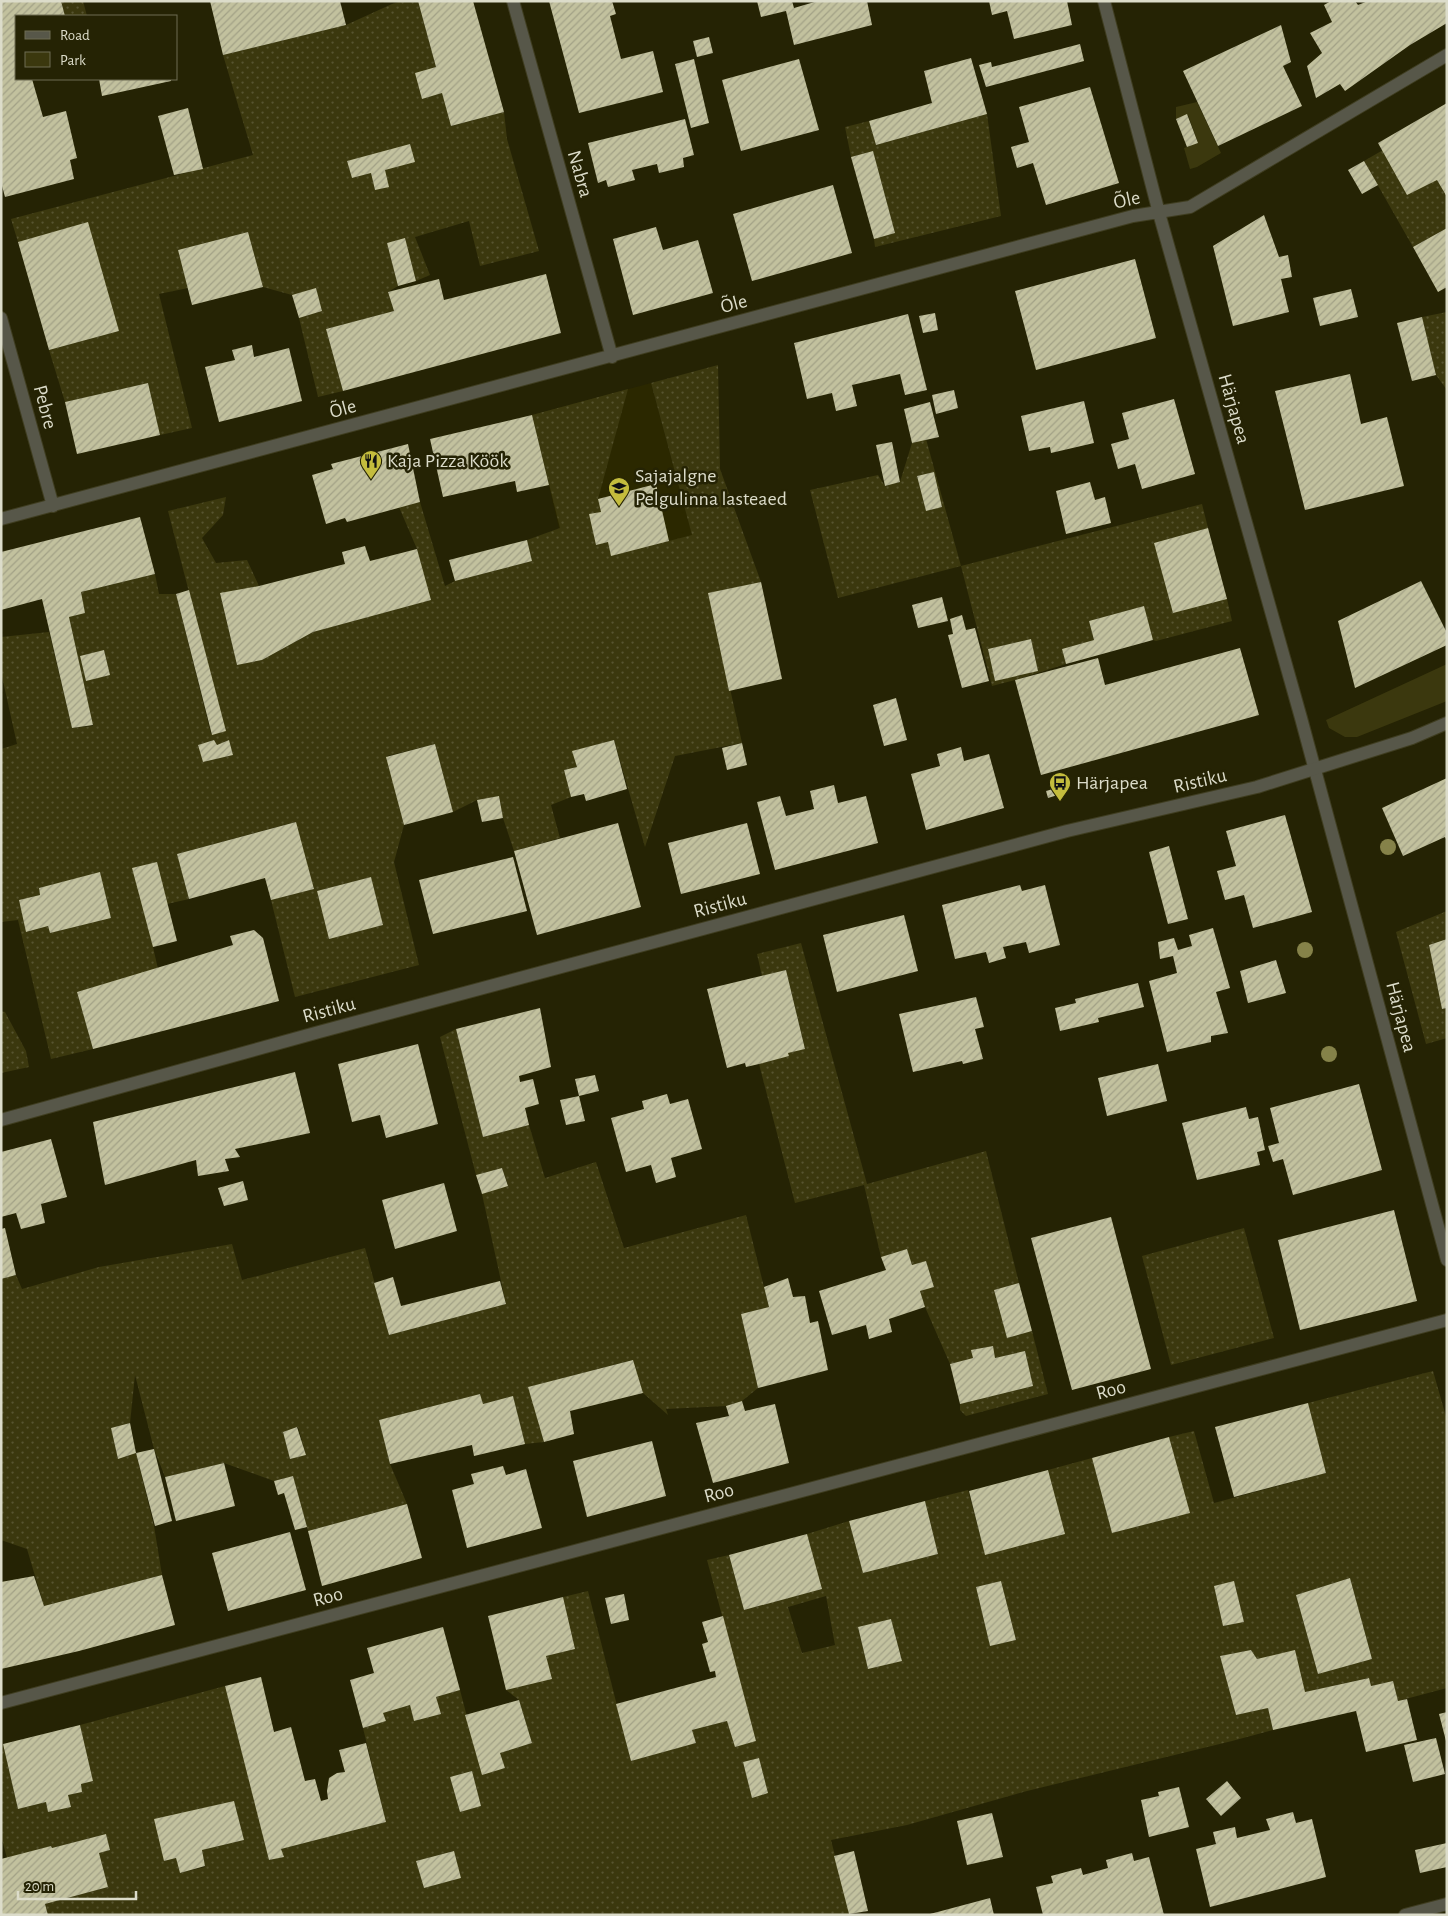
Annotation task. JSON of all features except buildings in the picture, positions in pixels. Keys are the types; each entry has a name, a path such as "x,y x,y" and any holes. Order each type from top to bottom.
{"street":[{"name":"Nabra","path":"513,1 612,357"},
{"name":"Härjapea","path":"1104,1 1159,213 1314,770 1447,1260"},
{"name":"Õle","path":"1,519 1133,216 1190,207 1447,56"},
{"name":"Pebre","path":"1,318 53,506"},
{"name":"Ristiku","path":"1,1120 319,1032 1058,834 1257,787 1412,738 1447,723"},
{"name":"Roo","path":"1,1703 1447,1320"},
{"path":"1405,1915 1447,1904"}],"shaded area":[{"name":"Sajajalgne Pelgulinna lasteaed","path":"651,383 708,593 595,660 559,528 532,415"}],"green space":[{"path":"61,1 83,1 87,15 65,15"},
{"path":"402,1 418,1 436,67 422,99 442,93 452,126 504,112 507,139 539,251 480,266 469,221 415,237 430,275 416,281 405,239 387,243 398,286 388,292 394,311 326,329 343,391 318,397 299,318 322,311 316,289 292,295 263,287 248,232 178,250 188,288 159,294 192,428 160,435 148,383 65,402 49,350 119,331 18,242 11,219 253,155 223,55 346,25","holes":["347,161 385,170 375,190 371,173 352,178"]},
{"path":"1197,102 1221,153 1190,169 1184,148 1198,143 1188,115 1176,119 1176,107"},
{"path":"987,114 1001,216 875,247 874,239 895,233 873,151 851,157 845,127 869,121 876,145"},
{"path":"1383,150 1437,180 1447,195 1447,228 1413,247 1364,161"},
{"path":"1447,312 1447,390 1436,375 1422,317"},
{"path":"718,365 720,469 761,582 709,593 742,743 675,756 645,847 614,740 573,751 577,767 564,770 571,797 551,805 560,838 514,851 503,818 499,796 477,800 453,812 435,744 387,756 404,825 394,862 419,965 295,997 271,900 314,889 295,822 177,854 189,899 167,904 153,947 158,969 77,992 93,1049 51,1059 18,920 1,922 1,749 17,744 1,672 1,637 49,632 72,728 93,726 69,617 84,612 81,592 155,574 159,594 176,594 211,734 225,731 168,511 226,497 223,515 202,538 216,563 247,560 259,586 220,594 237,665 262,660 313,632 430,600 417,549 399,507 420,502 445,586 455,581 532,561 527,540 560,528 532,415 628,389 598,499 601,512 590,515 608,542 669,541 692,535 651,383","holes":["104,650 110,675 86,681 80,656","214,740 217,745 229,740 233,755 203,762 199,745","100,873 111,918 50,933 48,926 27,932 19,900 40,895 39,888","371,877 383,925 329,938 317,891"]},
{"path":"926,439 961,566 838,598 810,490 878,475 885,486 900,482 912,443","holes":["934,472 942,507 926,511 917,476"]},
{"path":"1202,504 1208,528 1155,543 1227,599 1232,621 1156,641 1153,640 1144,606 1089,621 1094,640 1062,649 1066,664 992,686 961,566","holes":["1031,639 1038,671 995,680 988,649"]},
{"path":"1447,664 1447,701 1357,737 1345,737 1329,728 1326,720"},
{"path":"1447,911 1447,939 1429,945 1442,1009 1447,1008 1447,1038 1426,1044 1396,932"},
{"path":"801,943 867,1184 986,1151 1019,1283 994,1290 1007,1338 1032,1331 1048,1394 966,1416 960,1410 960,1404 1033,1386 1025,1351 995,1358 992,1346 972,1350 973,1358 950,1364 920,1291 934,1286 926,1261 912,1265 907,1249 881,1257 864,1185 795,1203 759,1064 788,1056 788,1053 805,1048 786,970 762,976 757,954"},
{"path":"1,1011 5,1012 26,1051 29,1067 1,1073"},
{"path":"456,1029 483,1137 529,1125 545,1178 596,1162 624,1248 746,1215 769,1307 741,1314 758,1388 742,1401 726,1406 666,1409 668,1415 643,1393 632,1360 529,1387 544,1442 525,1444 513,1396 483,1404 480,1394 379,1420 390,1464 407,1504 308,1531 293,1476 274,1481 224,1463 165,1477 154,1449 135,1375 130,1423 111,1428 118,1459 136,1453 154,1526 162,1575 44,1606 27,1549 1,1540 1,1279 16,1275 22,1289 99,1267 232,1244 242,1280 365,1248 389,1335 506,1304 482,1194 508,1185 502,1168 476,1175 440,1037","holes":["298,1427 306,1455 290,1459 283,1432"]},
{"path":"1244,1228 1274,1338 1171,1365 1142,1256"},
{"path":"1433,1371 1447,1420 1447,1688 1398,1701 1393,1681 1371,1686 1368,1678 1305,1692 1257,1659 1251,1650 1220,1656 1236,1715 1268,1708 1273,1730 1027,1791 907,1825 831,1840 850,1915 48,1915 45,1904 108,1887 99,1853 110,1850 106,1834 7,1858 1,1836 1,1744 3,1744 18,1809 46,1802 48,1812 70,1807 68,1795 82,1792 81,1784 93,1781 80,1725 225,1686 270,1860 283,1857 281,1849 386,1822 363,1728 386,1721 383,1713 410,1705 414,1721 440,1714 436,1697 460,1690 482,1774 505,1768 500,1753 532,1743 519,1700 506,1690 546,1656 575,1649 563,1597 588,1591 631,1761 696,1743 692,1730 727,1721 735,1746 756,1741 707,1560 729,1555 744,1610 821,1589 807,1534 849,1521 863,1573 938,1554 925,1501 968,1490 985,1554 1064,1534 1048,1470 1092,1458 1112,1533 1189,1513 1169,1437 1194,1431 1214,1503 1326,1473 1308,1403","holes":["1350,1578 1372,1659 1318,1674 1296,1595","1001,1581 1016,1640 990,1646 976,1587","1234,1582 1244,1622 1223,1626 1214,1586","826,1596 835,1645 802,1653 788,1607","891,1619 902,1660 868,1669 858,1628","759,1758 768,1793 752,1797 743,1762","472,1771 481,1806 460,1812 450,1777","234,1801 244,1840 202,1850 205,1867 180,1873 176,1858 165,1861 155,1820","453,1851 461,1878 424,1888 416,1861"]}],"place":[{"name":"Kaja Pizza Köök","path":"371,480"},
{"name":"Sajajalgne Pelgulinna lasteaed","path":"619,507"},
{"name":"Härjapea","path":"1060,802"}]}
